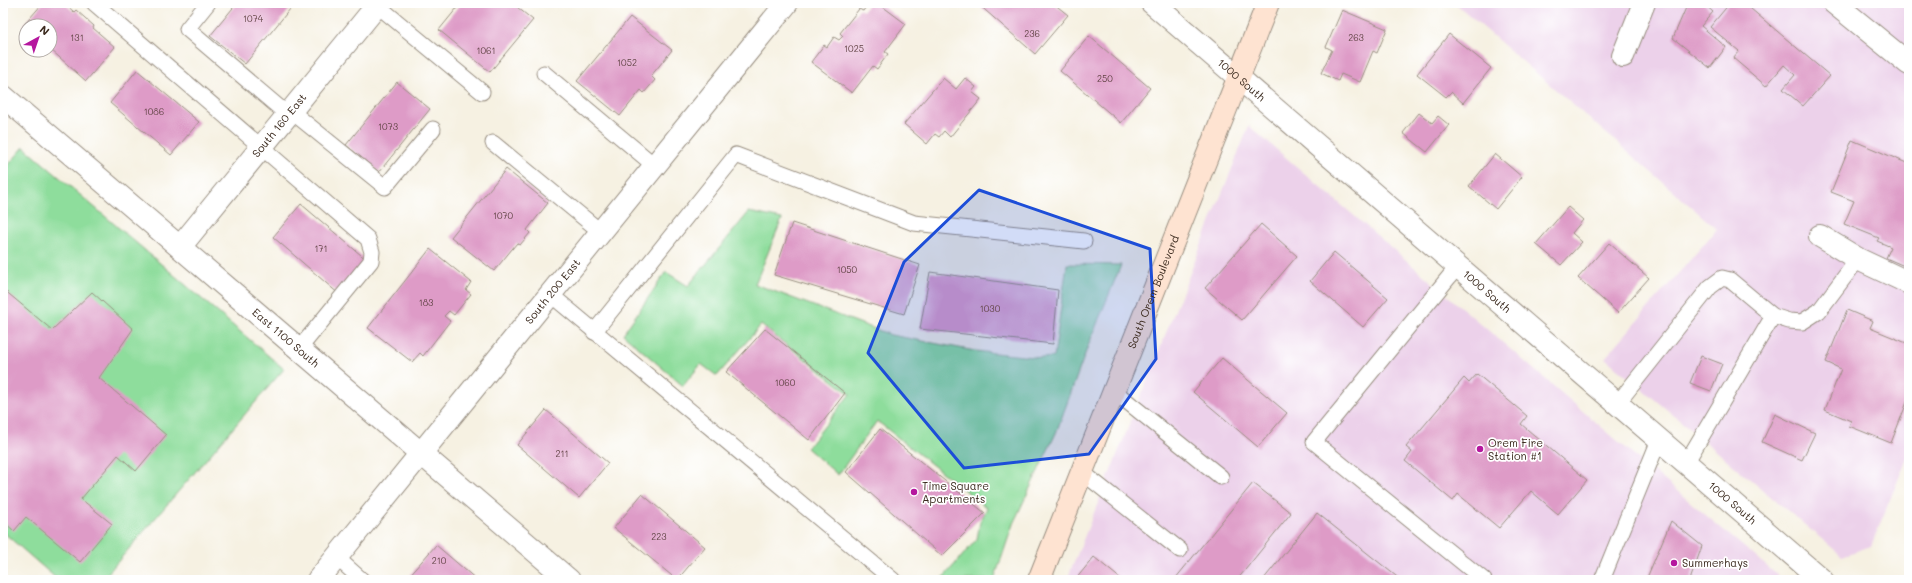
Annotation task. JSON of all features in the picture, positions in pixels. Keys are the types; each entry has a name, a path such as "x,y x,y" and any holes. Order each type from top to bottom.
{"street":[{"name":"South 200 East","path":"318,580 787,3"},
{"name":"1000 South","path":"1152,3 1822,580"},
{"name":"South Orem Boulevard","path":"1039,580 1268,3"},
{"path":"1623,56 1644,3"},
{"path":"1834,3 1909,64"},
{"name":"South 160 East","path":"180,247 378,4"},
{"name":"East 1100 South","path":"3,96 570,580"},
{"path":"1820,236 1858,259 1909,283"}],"lane":[{"path":"94,3 368,239 372,252 371,261 299,349"},
{"path":"208,3 187,29 289,113 385,188 433,129"},
{"path":"378,4 482,92"},
{"path":"544,73 655,166"},
{"path":"493,143 601,232"},
{"path":"594,332 736,155 914,223 1084,241"},
{"path":"1618,404 1710,287 1722,278 1730,280 1773,316 1789,321 1802,322 1819,311 1858,259"},
{"path":"1458,266 1314,442 1484,580"},
{"path":"550,294 893,580"},
{"path":"1686,463 1773,316"},
{"path":"1114,391 1221,477"},
{"path":"1602,580 1659,440"},
{"path":"1082,472 1180,550"},
{"path":"336,557 362,580"}],"highlighted area":[{"path":"979,190 1150,249 1156,359 1089,454 964,468 868,353 904,262"}],"shaded area":[{"path":"1455,3 1909,3 1909,453 1871,546 1842,556 1605,358 1717,229"},
{"path":"1249,126 1633,454 1783,580 1067,580"}],"green space":[{"path":"24,147 284,369 102,580 58,580 3,532 3,171"},
{"name":"Time Square Apartments","path":"749,212 782,219 755,284 891,335 975,351 1042,358 1054,357 1067,264 1121,265 1088,346 1056,433 1013,524 994,580 941,580 977,539 980,522 987,508 877,421 838,475 807,448 850,394 761,325 717,376 701,364 683,386 623,334 666,272 688,286"}],"building":[{"path":"43,3 64,3 74,12 76,10 94,26 93,28 115,47 86,81 58,56 58,18 30,18"},
{"path":"237,3 295,3 245,64 210,36"},
{"path":"461,3 512,3 533,20 490,72 439,30"},
{"path":"869,3 878,3 906,24 885,52 888,54 877,69 873,66 852,93 811,62 824,45 827,47 834,37 839,40 843,36 840,33 859,9 863,11"},
{"path":"977,3 1053,3 1068,15 1035,54"},
{"path":"1688,3 1703,3 1713,12 1701,26 1726,47 1710,68 1673,38"},
{"path":"1730,3 1744,3 1830,76 1803,106 1783,89 1795,75 1784,65 1766,86 1733,58 1739,51 1710,27"},
{"path":"1342,10 1387,29 1377,53 1373,51 1360,82 1341,74 1338,81 1321,73 1332,50 1326,47"},
{"path":"630,17 672,50 651,76 655,80 644,93 641,90 620,116 577,81"},
{"path":"1449,34 1491,68 1463,103 1451,92 1446,97 1417,74"},
{"path":"1089,36 1150,88 1121,123 1060,71"},
{"path":"137,70 199,122 171,155 110,103"},
{"path":"943,78 956,89 965,78 976,87 972,92 981,99 950,137 944,131 939,137 935,134 927,144 904,124"},
{"path":"397,82 430,109 379,172 346,145"},
{"path":"1419,113 1432,123 1438,116 1449,125 1427,152 1403,133"},
{"path":"1852,140 1909,164 1909,268 1886,258 1891,247 1877,241 1879,238 1844,224 1854,201 1831,192"},
{"path":"1495,154 1522,177 1496,209 1469,186"},
{"path":"506,169 548,203 527,230 530,233 520,245 517,243 494,271 451,237"},
{"path":"301,204 368,261 340,295 273,237"},
{"path":"1568,207 1583,220 1572,233 1582,242 1561,265 1536,244"},
{"path":"792,223 920,265 904,314 774,275"},
{"path":"1261,224 1297,256 1242,320 1205,288"},
{"path":"1609,243 1649,278 1618,313 1578,278"},
{"path":"430,249 471,282 466,290 471,294 454,315 449,311 444,316 450,321 423,356 420,353 412,362 368,328"},
{"path":"1334,252 1388,298 1363,327 1310,281"},
{"path":"930,272 1058,290 1053,344 920,329"},
{"path":"3,289 52,330 92,292 133,329 99,378 166,435 136,471 118,455 81,499 112,524 80,562 26,517 14,531 3,521"},
{"path":"1847,310 1873,321 1870,328 1909,344 1909,397 1891,443 1849,426 1851,421 1825,410 1841,369 1826,362"},
{"path":"765,329 845,393 809,440 726,372"},
{"path":"1701,356 1722,364 1711,391 1690,383"},
{"path":"1222,358 1287,413 1258,447 1193,392"},
{"name":"Orem Fire Station #1","path":"1477,374 1527,416 1521,424 1587,480 1558,514 1531,491 1499,528 1458,494 1453,501 1405,461 1412,452 1406,447 1464,378 1469,383"},
{"path":"546,410 608,463 579,498 517,445"},
{"path":"1775,414 1815,433 1802,460 1762,442"},
{"name":"Time Square Apartments","path":"880,429 985,513 942,556 846,472"},
{"path":"1253,483 1291,513 1237,580 1175,579"},
{"path":"642,494 705,547 677,580 614,528"},
{"path":"1317,513 1401,580 1263,580"},
{"name":"Summerhays","path":"1671,521 1702,546 1690,580 1646,580"},
{"path":"436,545 477,580 411,580 408,577"},
{"path":"1094,557 1122,580 1075,580"}],"place":[{"name":"Orem Fire Station #1","path":"1480,449"},
{"name":"Time Square Apartments","path":"914,492"},
{"name":"Summerhays","path":"1674,563"}]}
